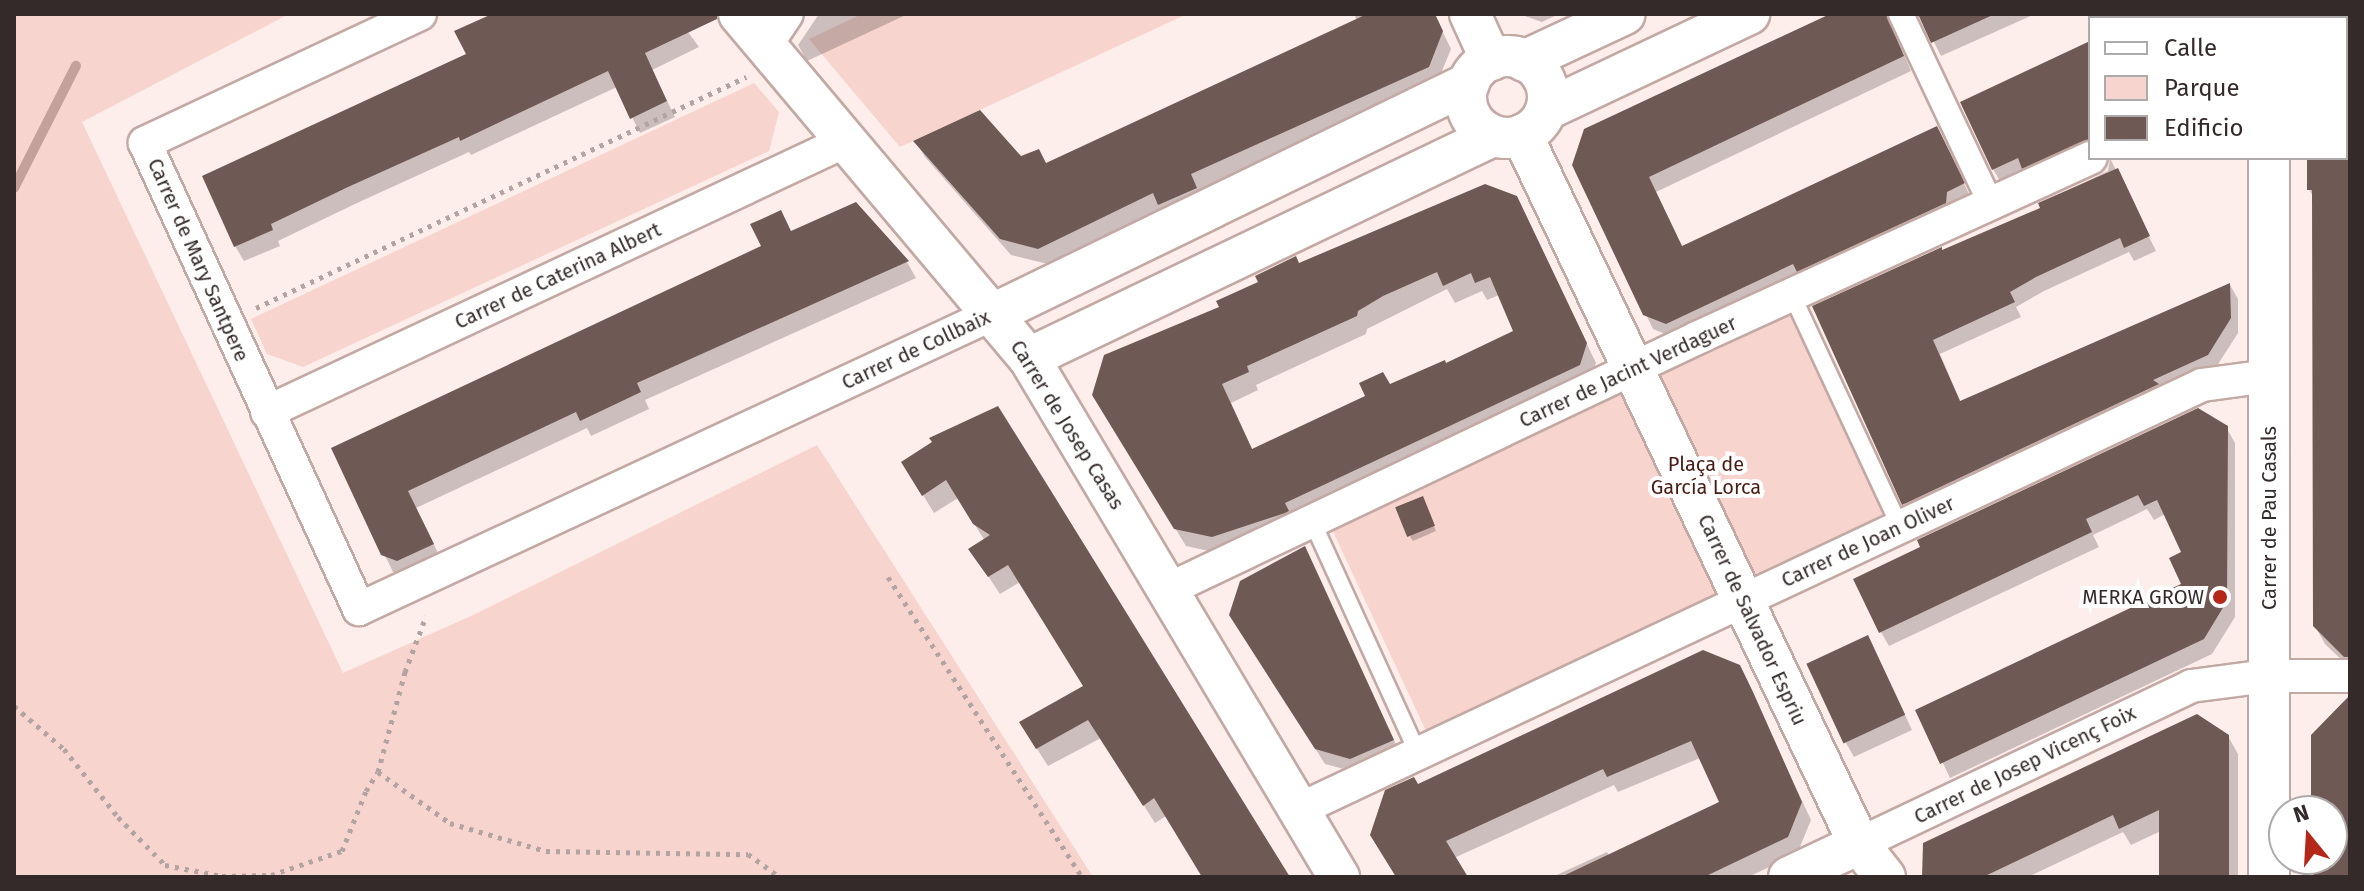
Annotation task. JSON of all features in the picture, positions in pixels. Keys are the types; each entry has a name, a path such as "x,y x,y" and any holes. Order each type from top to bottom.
{"street":[{"name":"Carrer de Mary Santpere","path":"359,609 145,143 420,14"},
{"name":"Carrer de Josep Casas","path":"739,14 778,40 848,140 995,313 1029,358 1339,877"},
{"path":"1470,14 1495,68"},
{"name":"Carrer de Collbaix","path":"359,609 995,313 1495,68 1625,14"},
{"path":"1029,358 1520,127 1749,14"},
{"path":"1901,14 1991,204"},
{"path":"1495,68 1470,114 1482,129 1520,127"},
{"path":"1495,68 1537,69 1545,81 1520,127"},
{"name":"Carrer de Salvador Espriu","path":"1520,127 1859,844 1885,877"},
{"name":"Carrer de Caterina Albert","path":"267,412 848,140"},
{"name":"Carrer de Jacint Verdaguer","path":"1167,590 1632,369 2088,159"},
{"name":"Carrer de Pau Casals","path":"2269,160 2269,877"},
{"name":"Carrer de Joan Oliver","path":"1298,810 2202,385 2269,376"},
{"name":"Carrer de Josep Vicenç Foix","path":"1789,877 2191,686 2268,676 2350,676"}],"lane":[{"path":"1792,295 1900,527"},
{"path":"1312,521 1418,754"}],"path":[{"path":"226,322 778,40"},
{"path":"888,577 1082,877"},
{"path":"14,706 64,749 118,817 165,865 222,876 271,875 342,851 366,791 378,772 405,672 428,610 415,582"},
{"path":"378,772 450,823 546,851 748,854 780,877"}],"green space":[{"path":"14,14 289,14 82,122 343,673 471,616 817,445 1093,877 14,877"},
{"path":"862,14 1187,14 900,147 809,39"},
{"path":"754,83 779,112 769,151 303,367 267,354 251,319"},
{"name":"Plaça de García Lorca","path":"1788,310 1885,518 1427,732 1329,524"}],"building":[{"path":"492,14 717,14 717,19 645,53 667,101 630,119 608,71 460,141 459,137 348,187 271,224 273,230 234,247 202,176 466,54 454,31"},
{"path":"1367,14 1435,14 1443,31 1429,67 1191,174 1197,188 1158,205 1153,193 1038,249 1000,239 913,141 980,110 1021,156 1039,149 1046,163"},
{"path":"1830,14 1886,14 1904,56 1649,177 1682,246 1937,126 1965,183 1947,192 1946,203 1797,272 1793,264 1666,324 1643,315 1572,165 1584,129"},
{"path":"1918,14 1995,14 1931,43"},
{"path":"2088,42 2088,140 2022,169 2018,158 1992,170 1960,102"},
{"path":"2350,158 2350,657 2344,657 2313,626 2312,190 2307,190 2307,160"},
{"path":"2118,168 2150,236 2124,248 2120,238 2036,277 2010,292 2015,302 1933,340 1960,401 2230,283 2231,318 2208,355 2153,380 2159,384 1902,505 1812,306 1942,247 1942,250 2040,208 2038,203"},
{"path":"1485,184 1517,196 1587,343 1580,365 1285,503 1289,511 1285,513 1212,537 1174,529 1092,395 1104,355 1219,307 1216,301 1258,282 1255,276 1296,256 1299,263","holes":["1437,272 1443,286 1471,273 1475,283 1490,277 1513,331 1446,363 1445,360 1390,384 1383,372 1359,383 1365,396 1252,449 1222,384 1249,372 1247,366 1357,316 1358,311 1383,296"]},
{"path":"856,202 909,261 637,383 641,392 580,421 576,412 408,491 434,544 397,561 381,555 331,448 761,246 750,224 781,210 791,231"},
{"path":"998,406 1290,877 1202,877 1154,798 1143,806 1088,720 1036,749 1019,722 1083,686 1008,565 988,577 968,549 990,535 973,524 946,480 922,496 901,462 932,442 929,438"},
{"path":"2198,408 2228,426 2227,601 2204,639 1940,764 1915,710 2181,584 2169,558 2181,552 2157,500 2144,506 2138,495 2086,519 2092,532 1879,633 1853,579 1920,547 1917,540"},
{"path":"1423,496 1435,526 1407,537 1395,507"},
{"path":"1305,546 1394,740 1350,759 1315,749 1229,615 1240,581"},
{"path":"1868,635 1905,715 1844,743 1806,664"},
{"path":"1703,650 1740,665 1753,692 1802,802 1788,837 1704,877 1561,877 1719,802 1691,741 1607,777 1603,769 1446,841 1468,877 1396,877 1370,835 1385,790 1414,777 1418,784"},
{"path":"2350,695 2350,877 2313,877 2348,875 2348,795 2311,795 2311,735"},
{"path":"2197,714 2229,735 2229,877 2159,877 2159,810 2119,829 2113,815 1983,877 1922,877 1923,843"}],"waterway":[{"path":"14,188 76,66"}],"place":[{"name":"MERKA GROW","path":"2220,597"}]}
